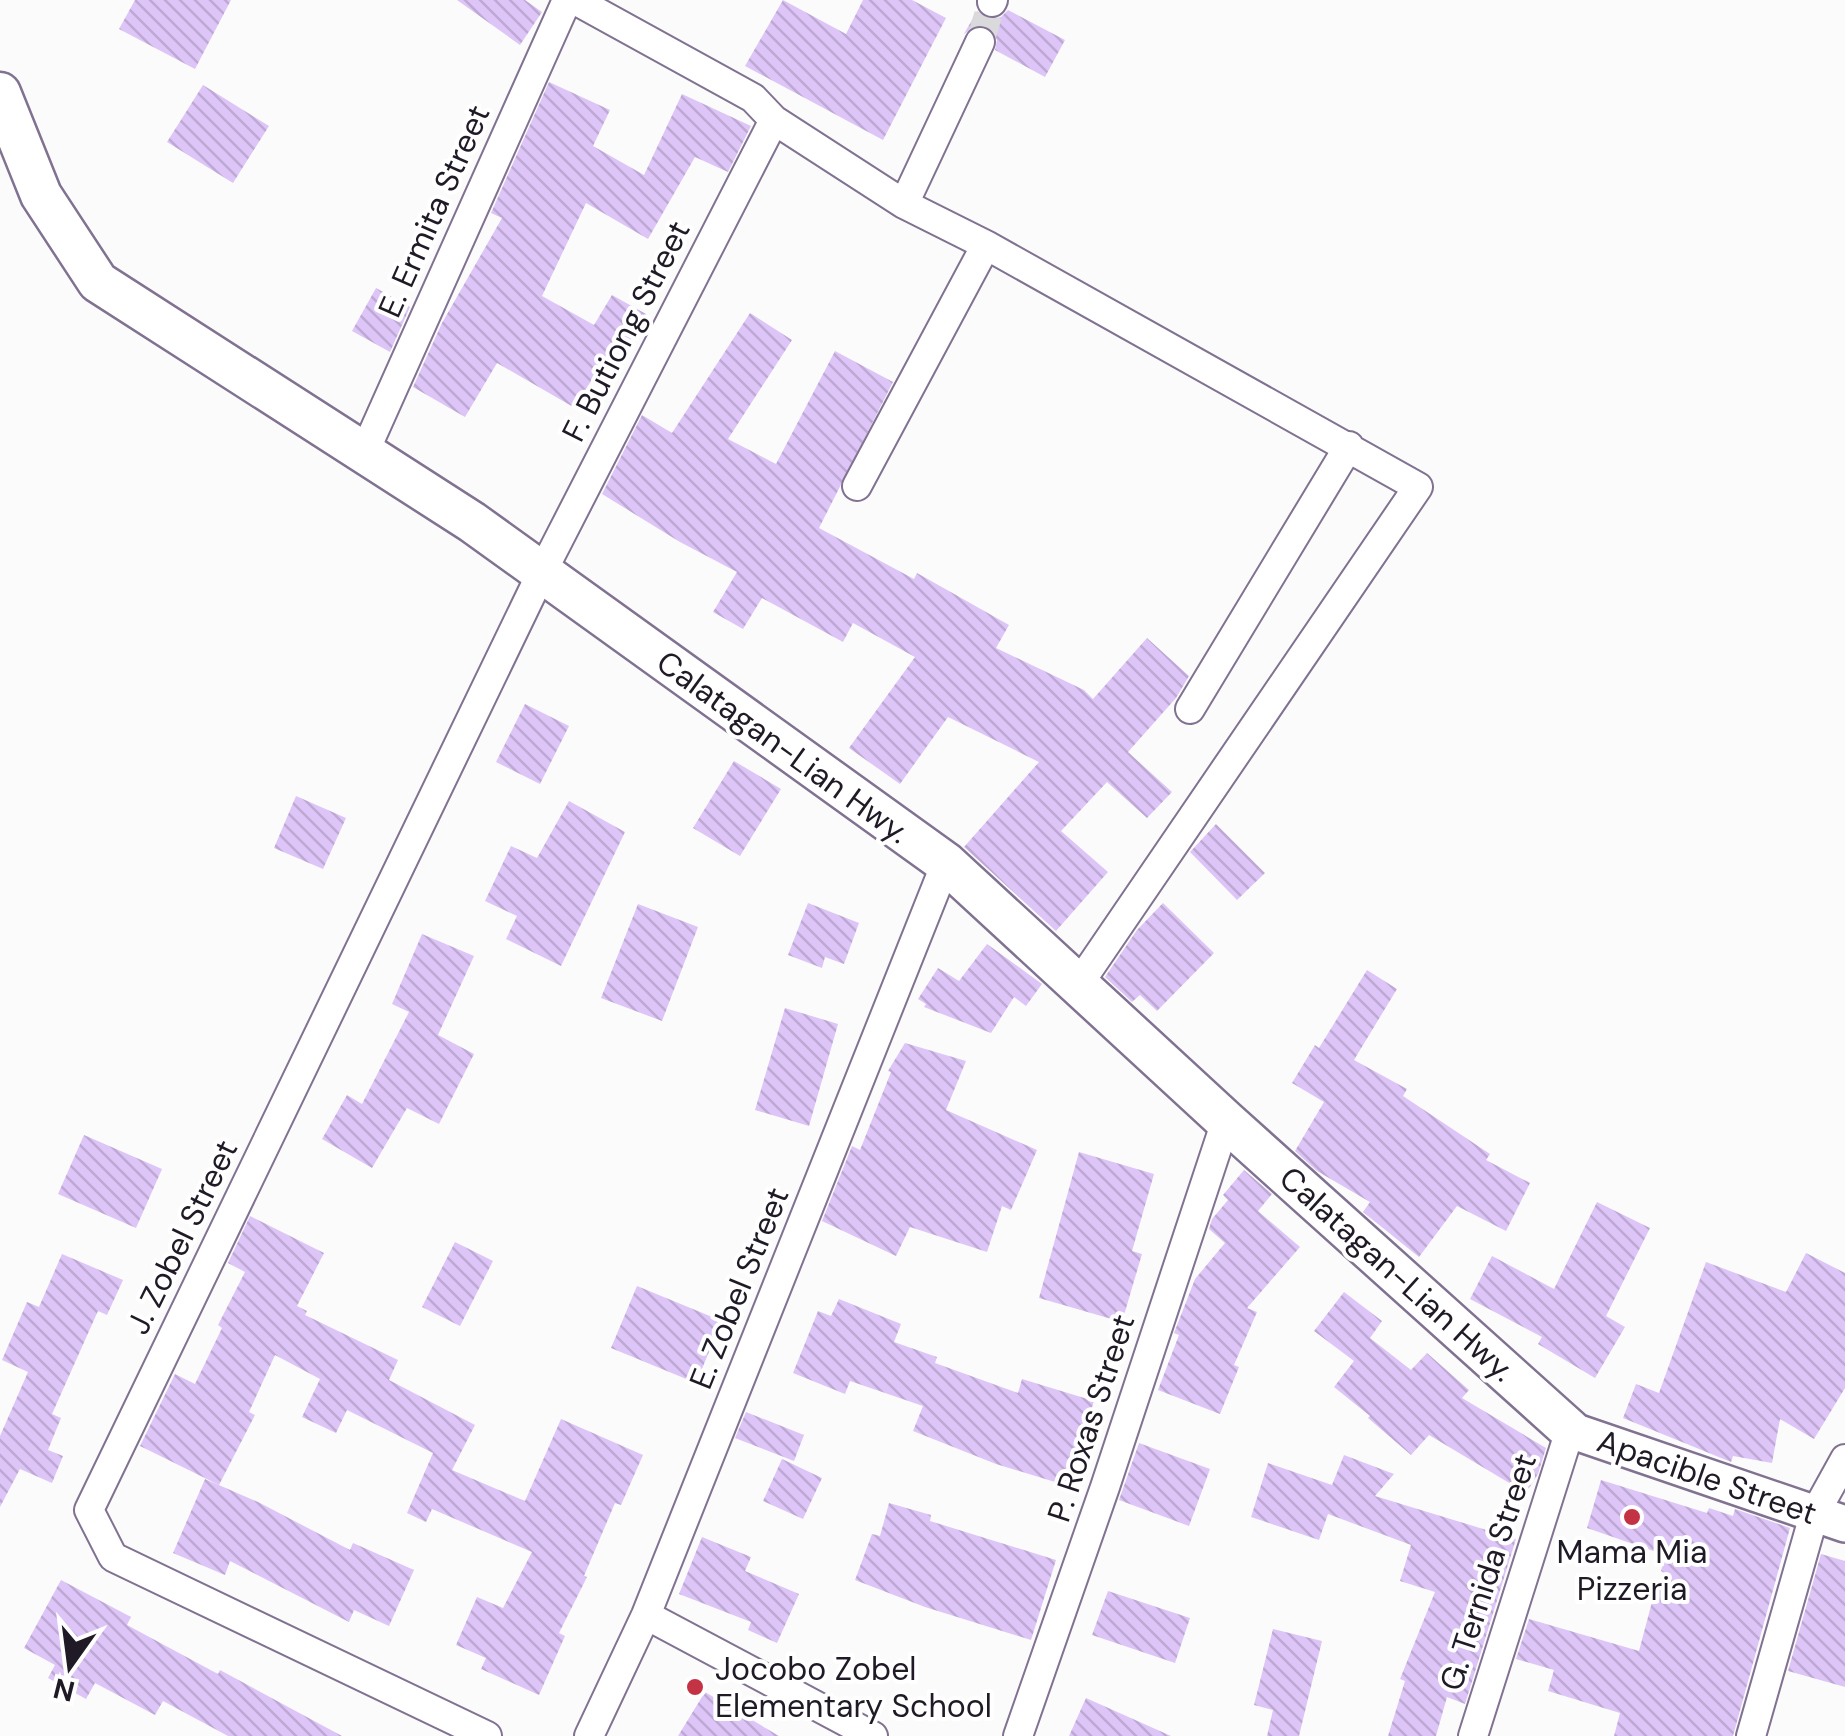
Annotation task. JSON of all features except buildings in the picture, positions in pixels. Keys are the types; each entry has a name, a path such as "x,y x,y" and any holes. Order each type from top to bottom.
{"main road":[{"name":"Calatagan-Lian Hwy.","path":"0,93 40,195 98,282 472,522 946,863 1570,1430"}],"street":[{"name":"E. Ermita Street","path":"365,451 567,0"},
{"path":"575,0 753,98 774,120 904,204 986,245 1418,487 1078,985"},
{"path":"904,204 980,42"},
{"name":"F. Butiong Street","path":"541,574 774,120"},
{"path":"857,486 986,245"},
{"path":"1190,710 1349,446"},
{"name":"J. Zobel Street","path":"487,1736 112,1557 89,1510 541,574"},
{"name":"E. Zobel Street","path":"590,1736 646,1615 946,863"},
{"name":"P. Roxas Street","path":"1018,1736 1226,1121"},
{"name":"Apacible Street","path":"1570,1430 1829,1519"},
{"name":"G. Ternida Street","path":"1473,1736 1570,1430"},
{"path":"1751,1736 1829,1519 1845,1458"},
{"path":"646,1615 872,1736"}],"tunnel":[{"path":"980,42 992,2"}],"place":[{"name":"Mama Mia Pizzeria","path":"1632,1517"},
{"name":"Jocobo Zobel Elementary School","path":"695,1687"}]}
